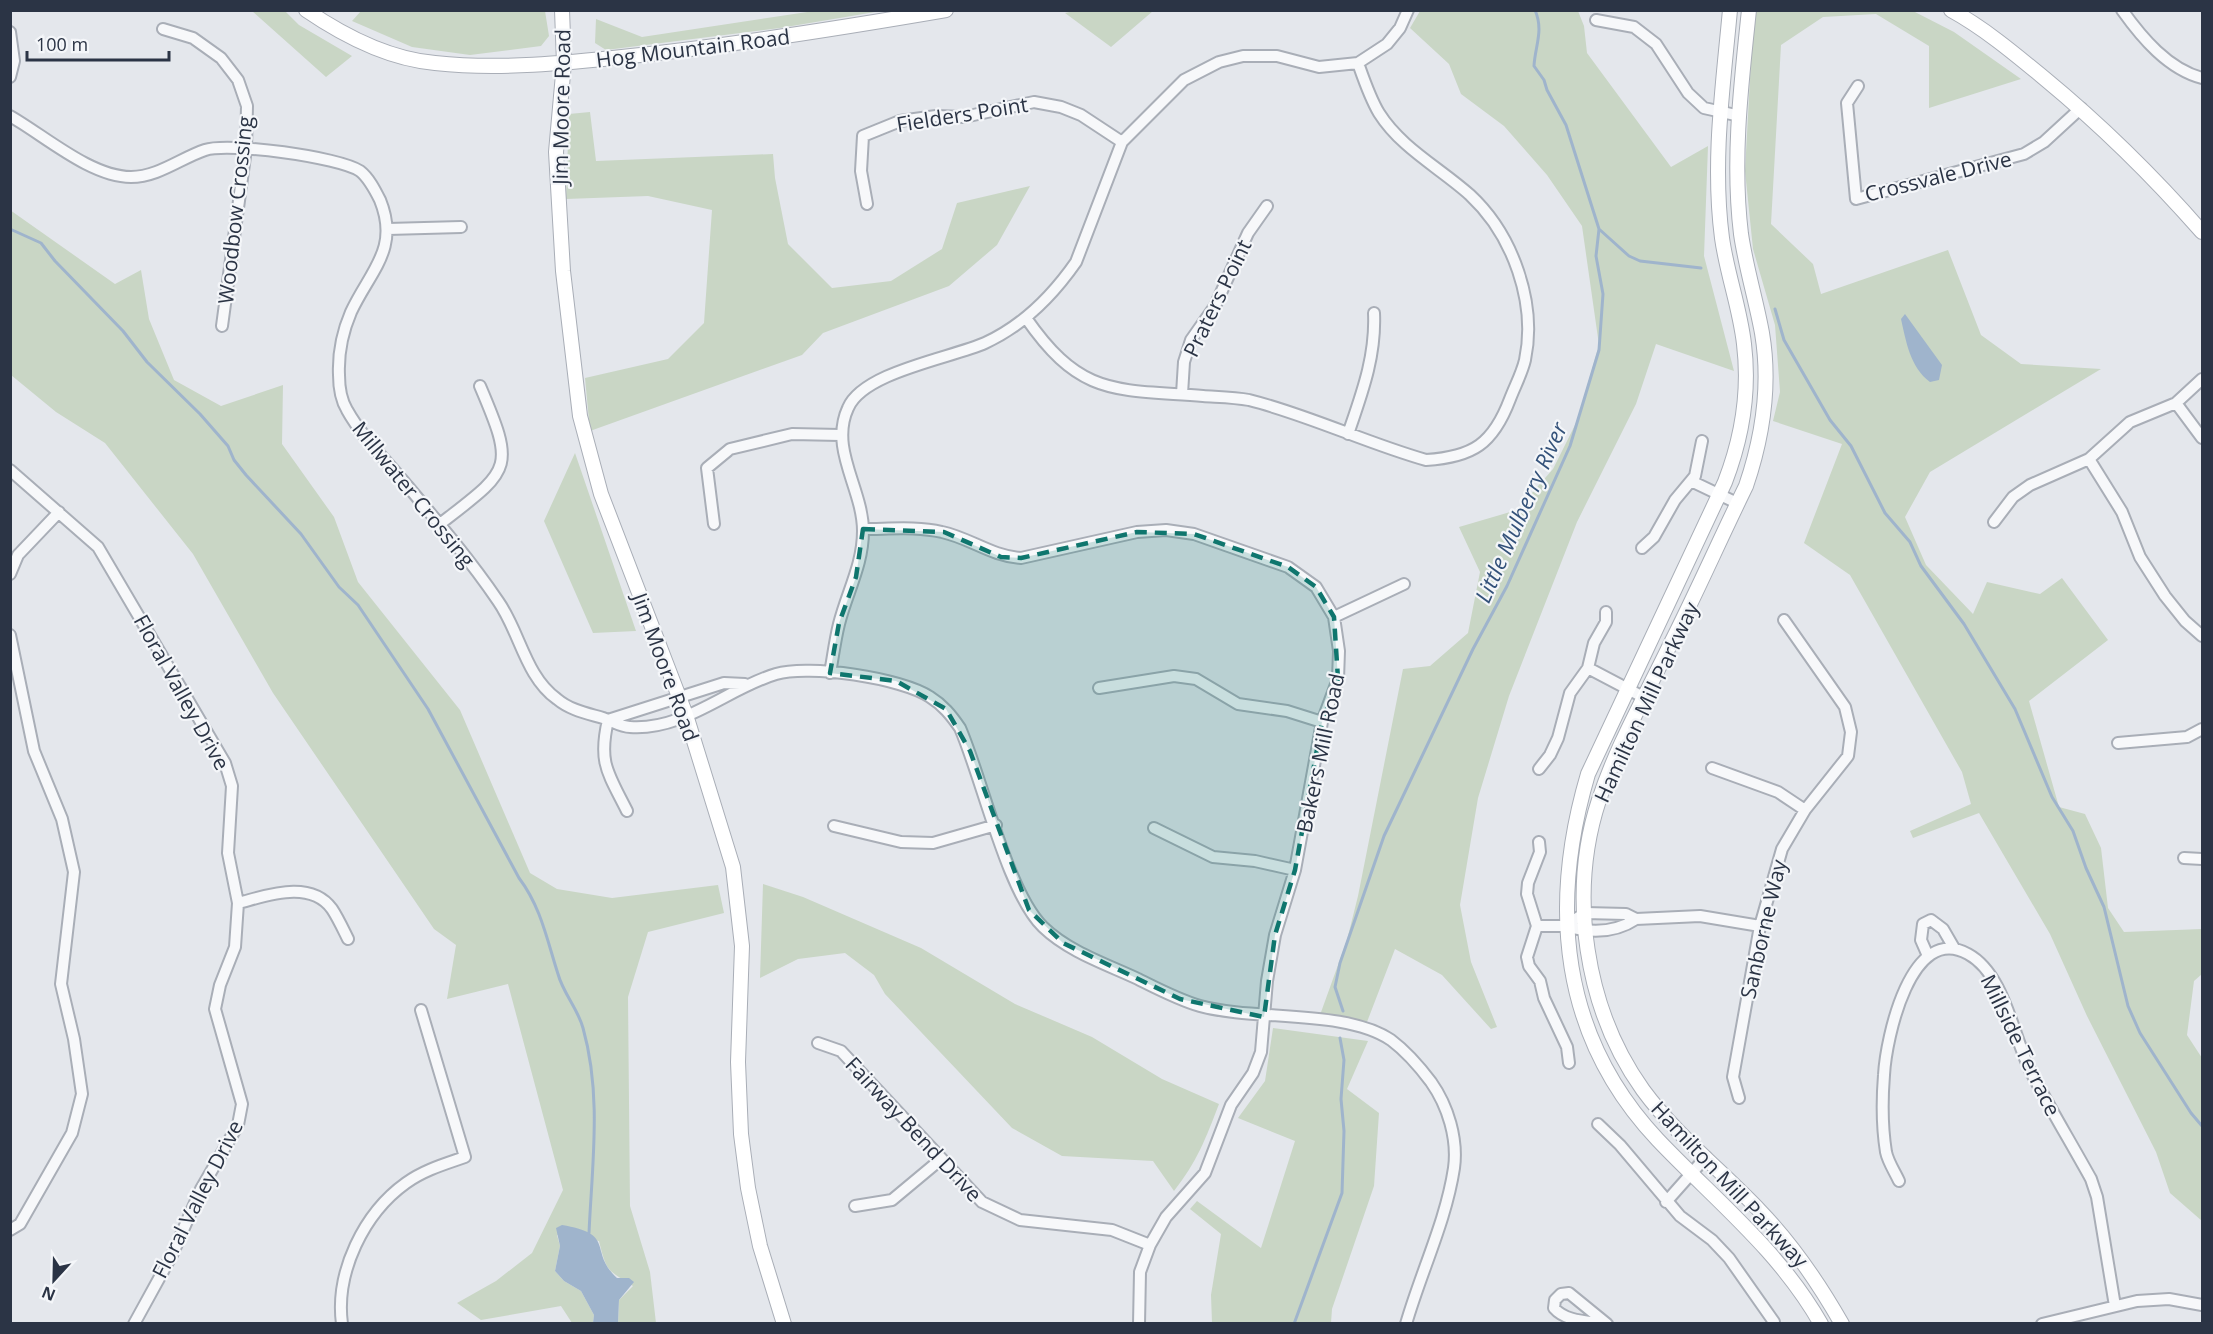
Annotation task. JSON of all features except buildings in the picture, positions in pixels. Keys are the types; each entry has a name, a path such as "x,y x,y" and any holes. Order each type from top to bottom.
{"street":[{"name":"Hog Mountain Road","path":"306,10 333,29 377,49 434,63 526,65 692,50 946,10"},
{"name":"Jim Moore Road","path":"562,10 564,63 556,152 562,271 580,416 601,494 677,697 686,715 733,867 742,946 738,1062 742,1145 760,1246 784,1323"},
{"path":"1398,10 1400,28"},
{"path":"830,673 839,623 858,569 863,529 840,435 848,406 859,392 876,382 986,342 1026,318 1064,279 1076,261 1122,142 1184,80 1219,62 1243,56 1277,56 1319,67 1358,63 1387,44 1400,28 1408,10"},
{"name":"Hamilton Mill Parkway","path":"1730,10 1718,171 1722,238 1744,344 1747,390 1740,442 1719,495 1588,774 1574,820 1568,863 1565,926 1574,980 1590,1035 1623,1095 1657,1139 1779,1261 1821,1323"},
{"name":"Hamilton Mill Parkway","path":"1749,10 1736,171 1742,235 1762,333 1767,371 1765,411 1759,446 1737,503 1599,799 1587,856 1586,932 1604,1016 1615,1042 1642,1089 1795,1250 1842,1323"},
{"path":"1951,10 2014,52 2081,108 2122,145 2202,232"},
{"path":"2122,10 2143,39 2186,74 2202,78"},
{"path":"1596,20 1634,27 1656,44 1688,93 1704,108 1740,116"},
{"name":"Woodbow Crossing","path":"163,29 193,38 220,58 238,80 248,106 246,149 222,326"},
{"path":"10,32 14,62 10,77"},
{"path":"1026,318 1048,350 1072,371 1094,382 1122,390 1246,399 1426,460 1453,458 1483,444 1505,413 1525,362 1528,329 1524,294 1512,254 1494,220 1470,195 1400,139 1379,114 1358,63"},
{"name":"Crossvale Drive","path":"1858,86 1847,103 1856,199 2024,154 2044,142 2081,108"},
{"name":"Fielders Point","path":"867,204 861,171 863,136 900,121 936,116 964,117 1034,102 1061,107 1081,115 1122,142"},
{"path":"10,116 91,166 111,174 132,177 155,172 204,150 227,147 338,160 362,172 375,190 388,229 461,227"},
{"name":"Praters Point","path":"1182,394 1184,362 1191,340 1215,306 1248,233 1266,206"},
{"name":"Millwater Crossing","path":"388,229 386,248 351,312 340,345 339,379 344,406 360,429 440,524 501,604 533,672 554,698 576,710 627,727 653,726 686,715 729,697 745,684"},
{"path":"1348,434 1370,371 1375,335 1374,313"},
{"path":"1994,522 2013,497 2030,485 2089,459 2130,422 2176,403 2202,380"},
{"path":"440,524 484,490 497,474 502,461 503,447 499,431 480,386"},
{"path":"2176,403 2202,438"},
{"path":"714,524 707,468 730,449 792,434 840,435"},
{"path":"1642,548 1654,537 1675,500 1691,481 1700,459 1702,441"},
{"path":"2089,459 2122,512 2140,557 2165,596 2202,636"},
{"name":"Floral Valley Drive","path":"10,470 98,547 225,763 232,786 228,854 238,903 235,947 220,985 215,1009 242,1104 238,1125 201,1189 173,1253 134,1323"},
{"path":"1691,481 1737,503"},
{"path":"10,574 18,555 59,512"},
{"name":"Bakers Mill Road","path":"863,529 920,528 944,532 1001,557 1021,558 1137,532 1166,530 1194,534 1288,567 1316,587 1334,617 1339,651 1338,679 1322,722 1295,870 1275,935 1261,1052 1253,1073 1231,1105 1204,1173 1166,1216 1150,1245 1140,1272 1139,1323"},
{"path":"1334,617 1404,584"},
{"path":"1539,769 1550,755 1558,738 1570,693 1587,668 1594,643 1606,622 1606,612"},
{"name":"Sanborne Way","path":"1739,1098 1733,1077 1760,926 1782,849 1805,810 1848,756 1851,732 1845,707 1784,620"},
{"path":"10,635 34,751 63,819 74,872 61,984 74,1039 82,1094 72,1133 20,1224 10,1230"},
{"path":"1587,668 1645,698"},
{"path":"627,811 603,762 602,744 608,720 724,683 745,684 782,672 830,673 896,681 928,695 946,709 960,728 1013,875 1029,910 1042,926 1063,943 1180,999 1201,1006 1264,1017 1358,1026 1389,1039 1415,1060 1436,1089 1447,1111 1454,1143 1454,1167 1434,1241 1406,1323"},
{"path":"1099,688 1174,676 1196,679 1238,704 1287,711 1322,722"},
{"path":"2118,743 2187,737 2202,729"},
{"path":"1712,768 1778,792 1805,810"},
{"path":"834,826 901,842 933,843 996,825"},
{"path":"1154,828 1213,857 1255,861 1295,870"},
{"path":"1539,842 1540,852 1528,883 1527,894 1537,926 1527,957 1529,966 1540,981 1544,998 1567,1047 1569,1063"},
{"path":"2184,858 2202,859"},
{"path":"238,903 284,891 310,894 331,907 348,939"},
{"path":"1565,926 1585,913 1626,914 1636,919 1700,916 1760,926"},
{"path":"1537,926 1565,926 1586,932 1625,926 1636,919"},
{"path":"1899,1181 1887,1154 1883,1120 1884,1073 1892,1029 1906,985 1928,956 1937,950 1954,948 1944,929 1931,920 1923,924 1920,931 1928,956"},
{"name":"Millside Terrace","path":"1954,948 1969,954 1984,967 2006,1004 2029,1070 2091,1179 2097,1197 2115,1306"},
{"path":"342,1323 341,1293 350,1258 367,1224 384,1203 406,1183 433,1168 465,1157 421,1010"},
{"name":"Fairway Bend Drive","path":"818,1043 841,1051 940,1160 982,1202 1020,1220 1112,1230 1150,1245"},
{"path":"1598,1124 1620,1146 1666,1202 1729,1258 1774,1322"},
{"path":"1666,1202 1706,1157"},
{"path":"855,1206 892,1200 940,1160"},
{"path":"2042,1323 2137,1301 2169,1299 2202,1305"}],"highlighted area":[{"path":"863,529 944,532 1001,557 1021,558 1137,532 1194,534 1288,567 1316,587 1334,617 1338,679 1322,722 1295,870 1275,935 1264,1017 1180,999 1063,943 1029,910 970,751 946,709 896,681 830,673 839,623 856,577"}],"green space":[{"path":"1078,10 1153,11 1111,47 1065,13"},
{"path":"252,11 285,11 299,25 352,56 326,77"},
{"path":"361,11 545,11 549,36 541,46 470,55 412,47 352,21"},
{"path":"814,11 881,11 780,28 606,50 595,43 596,19 642,37"},
{"path":"1420,11 1578,11 1584,26 1587,53 1671,167 1708,146 1704,256 1734,371 1656,344 1636,404 1577,522 1509,696 1478,798 1460,905 1471,962 1497,1027 1491,1029 1442,975 1395,949 1367,1022 1320,1015 1347,940 1358,896 1403,669 1430,666 1468,633 1480,572 1459,527 1517,510 1553,469 1577,421 1599,345 1582,226 1547,175 1504,126 1461,94 1449,64 1410,28"},
{"path":"1757,11 1913,11 1954,32 2021,79 1929,108 1929,46 1876,14 1823,17 1781,45 1771,224 1813,264 1821,294 1948,250 1981,335 2021,364 2101,369 1930,472 1905,517 1926,565 1973,614 1987,582 2040,594 2062,578 2108,640 2029,701 2059,807 2085,814 2101,848 2108,908 2124,932 2202,929 2202,974 2194,981 2187,1035 2202,1058 2202,1221 2170,1193 2156,1152 2087,1016 2050,934 1979,813 1913,838 1910,831 1971,804 1962,772 1850,575 1804,543 1842,444 1773,421 1780,392 1775,325 1753,249 1745,171 1753,23"},
{"path":"590,112 596,161 773,154 775,178 788,244 832,288 891,281 942,249 957,203 1030,186 997,245 949,286 823,333 802,355 590,431 585,378 668,359 704,323 712,210 648,196 566,199 569,114"},
{"path":"10,210 115,284 141,270 149,319 174,380 221,406 283,385 282,444 334,517 358,582 460,710 530,873 557,889 612,898 718,885 724,913 648,932 628,997 630,1206 650,1272 656,1323 618,1323 619,1300 633,1286 609,1269 599,1241 557,1235 560,1246 555,1271 564,1281 581,1291 594,1315 593,1323 572,1323 561,1306 481,1320 457,1303 496,1281 532,1253 563,1190 508,984 447,999 456,945 434,929 273,693 193,554 105,443 56,412 11,375"},
{"path":"575,453 636,631 593,633 544,521"},
{"path":"763,884 803,897 921,948 1015,1004 1092,1037 1162,1079 1219,1104 1189,1170 1174,1191 1153,1161 1062,1156 1012,1128 885,994 874,975 845,953 798,959 760,978"},
{"path":"1273,1028 1368,1041 1347,1089 1379,1113 1374,1186 1332,1309 1331,1323 1212,1323 1211,1295 1221,1234 1190,1209 1197,1201 1261,1248 1295,1141 1238,1118 1265,1081"}],"water":[{"path":"1905,314 1942,365 1939,380 1930,382 1913,361 1901,319"},
{"path":"562,1225 590,1233 596,1239 604,1260 617,1278 629,1278 634,1282 619,1300 618,1323 593,1323 594,1315 581,1291 564,1281 555,1271 560,1246 556,1228"}],"waterway":[{"name":"Little Mulberry River","path":"1343,1011 1335,987 1340,963 1384,836 1473,649 1507,586 1570,446 1599,350 1603,294 1596,256 1599,229 1566,125 1544,80 1534,66 1539,32 1535,10"},
{"path":"10,229 41,243 55,261 123,331 147,362 200,414 228,446 234,460 246,475 301,534 339,587 358,605 428,709 533,900 543,924 560,981 583,1028 589,1053 594,1104 589,1233"},
{"path":"1599,229 1629,256 1640,261 1701,268"},
{"path":"1775,309 1784,340 1830,420 1851,446 1885,513 1910,542 1921,566 1964,624 2015,709 2052,797 2073,831 2086,868 2104,907 2128,1006 2140,1033 2191,1113 2202,1126"},
{"name":"Little Mulberry River","path":"1294,1324 1342,1193 1344,1131 1341,1099 1344,1060 1340,1038"}]}
